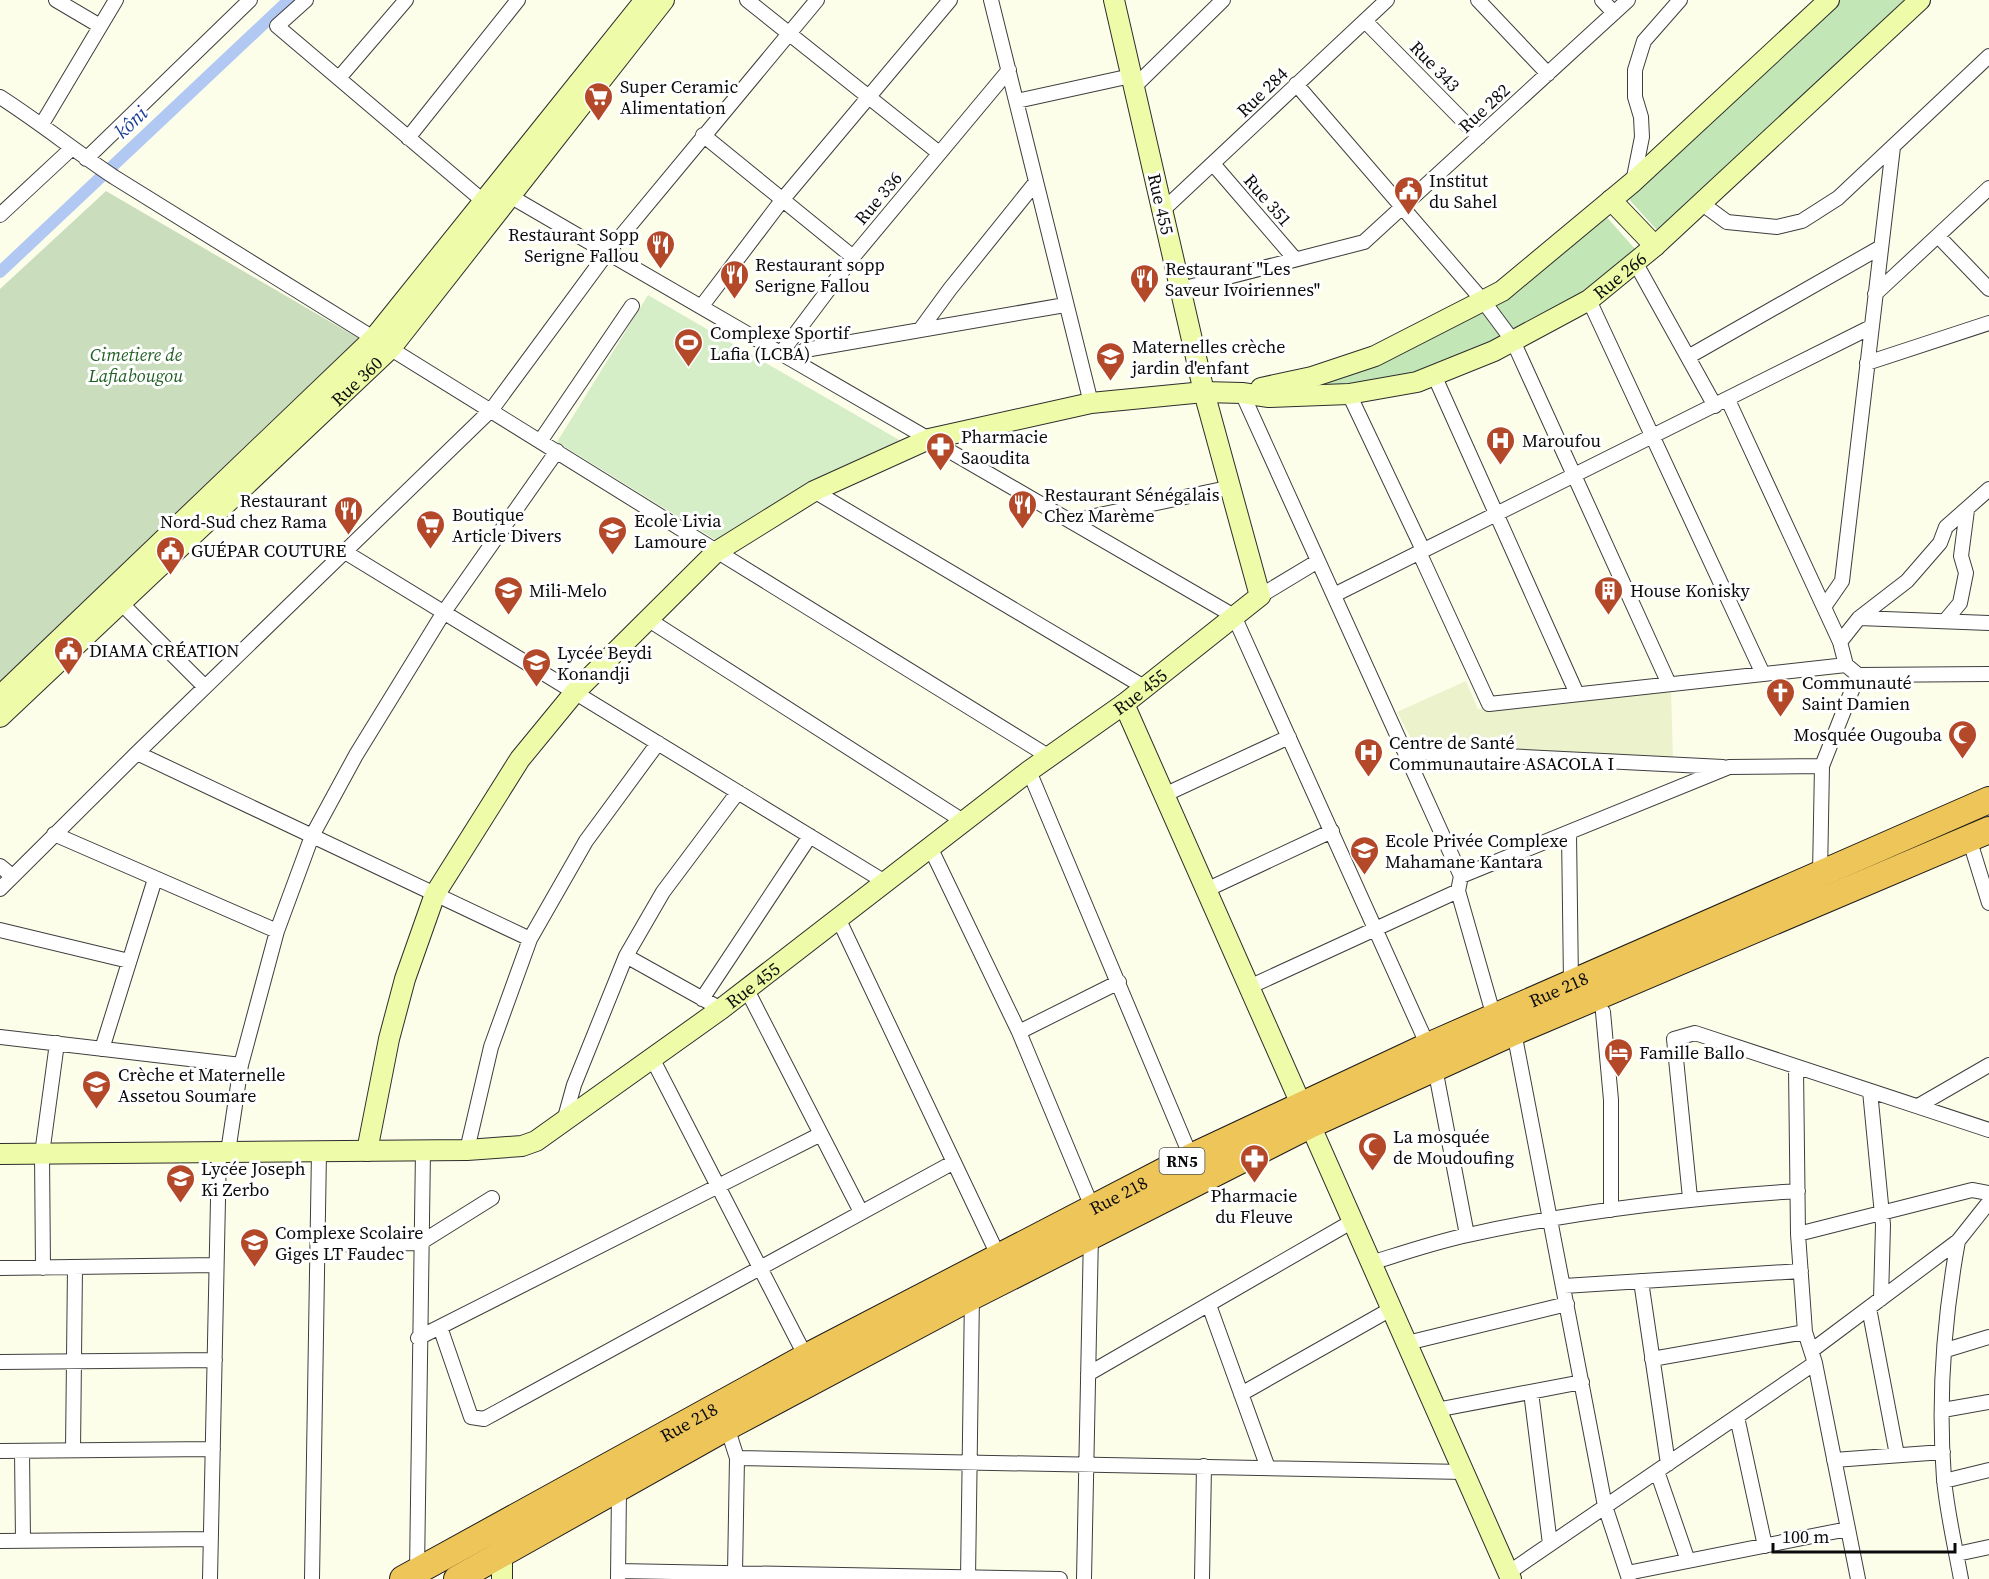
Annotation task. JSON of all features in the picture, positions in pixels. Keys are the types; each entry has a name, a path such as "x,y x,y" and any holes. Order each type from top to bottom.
{"highway":[{"name":"Rue 218","path":"1431,1057 1494,1017 1989,800"},
{"name":"Rue 218","path":"457,1579 495,1568 620,1488 967,1285 998,1255 1191,1156 1305,1114 1431,1057 1514,1032 1979,834"},
{"name":"Rue 218","path":"410,1575 806,1358 967,1285 1091,1234 1305,1114"}],"street":[{"path":"56,0 100,26"},
{"path":"42,124 116,0"},
{"path":"86,159 250,0"},
{"path":"306,0 277,26 489,206"},
{"path":"339,78 406,0"},
{"path":"408,138 518,0"},
{"name":"Rue 360","path":"0,717 391,348 489,206 645,0"},
{"name":"Rue 360","path":"0,696 374,338 489,206 508,195 664,0"},
{"path":"747,0 939,153"},
{"path":"0,889 137,753 492,410 607,253 817,0"},
{"path":"701,307 783,199 950,0"},
{"path":"991,0 1091,403"},
{"name":"Rue 455","path":"467,1150 522,1146 536,1142 563,1124 721,1010 1048,756 1124,704 1260,596 1232,487 1204,392 1114,0"},
{"path":"1017,101 1132,82 1223,0"},
{"name":"Rue 284","path":"1163,210 1214,165 1296,84 1387,0"},
{"path":"1478,0 1548,74"},
{"path":"1602,0 1614,13"},
{"name":"Rue 282","path":"1295,259 1365,242 1628,0"},
{"path":"1633,182 1641,138 1641,117 1635,97 1635,70 1644,41 1680,0"},
{"name":"Rue 266","path":"1242,393 1312,377 1375,356 1502,291 1633,182 1829,0"},
{"name":"Rue 266","path":"367,1151 391,1029 405,979 435,894 520,759 575,692 716,552 814,491 928,439 1091,403 1204,392 1242,393 1269,397 1349,394 1417,382 1513,341 1589,300 1655,246 1920,0"},
{"name":"Rue 343","path":"1365,21 1479,137"},
{"path":"1701,203 1727,222 1777,227 1802,221 1838,198 1989,56"},
{"name":"Rue 336","path":"786,356 853,257 1009,70"},
{"path":"1296,84 1484,302 1513,341 1669,684"},
{"path":"0,97 42,124 71,149 114,177 1048,756"},
{"path":"703,135 853,257"},
{"path":"1824,607 1842,581 1893,147"},
{"path":"0,215 71,149"},
{"name":"Rue 351","path":"1214,165 1295,259"},
{"path":"920,330 1036,182"},
{"path":"1875,294 1989,188"},
{"path":"508,195 1234,616 1377,928 1431,1057 1467,1235"},
{"path":"1611,200 1655,246"},
{"path":"1938,236 1989,289"},
{"path":"1688,357 1881,247"},
{"path":"1181,289 1295,259"},
{"path":"1635,262 1688,357 1722,403 1824,607 1840,642 1846,665 1858,675 1989,674"},
{"path":"1589,300 1763,674"},
{"path":"786,356 805,350 1065,304"},
{"path":"541,441 632,306"},
{"path":"1868,363 1989,323"},
{"path":"1334,595 1871,327"},
{"path":"1434,375 1577,694"},
{"path":"1242,393 1461,876 1458,891 1494,1017"},
{"path":"1349,394 1489,704 1846,665"},
{"path":"210,1579 216,1265 223,1152 241,1065 277,931 312,836 356,755 444,612 557,451"},
{"path":"1071,522 1232,487"},
{"path":"1840,642 1859,618 1907,581 1940,543 1946,527 1989,489"},
{"path":"814,491 1144,687"},
{"path":"1945,621 1960,603 1966,573 1961,556 1967,510"},
{"path":"345,552 885,882"},
{"path":"1260,596 1318,561"},
{"path":"120,603 205,687"},
{"path":"1859,618 1989,623"},
{"path":"649,620 963,821"},
{"path":"1820,874 1822,766 1858,675"},
{"path":"1124,704 1510,1576 1550,1544 1737,1417 1814,1357 1875,1304 1958,1240 1989,1202"},
{"path":"1164,795 1290,738"},
{"path":"0,1154 467,1150 491,1047 530,939 586,841 658,743"},
{"path":"1405,751 1729,767 1822,766"},
{"path":"137,753 530,939"},
{"path":"1461,876 1729,767"},
{"path":"1029,771 1191,1156"},
{"path":"563,1124 574,1085 626,956 663,892 738,792"},
{"path":"1957,814 1979,834 1989,903"},
{"path":"1206,890 1332,831"},
{"path":"1569,833 1571,983"},
{"path":"54,834 277,931"},
{"path":"702,999 810,836"},
{"path":"930,847 1019,1032 1092,1207"},
{"path":"0,866 12,876"},
{"path":"102,1048 155,879"},
{"path":"1249,987 1458,891"},
{"path":"838,918 998,1255"},
{"path":"0,930 129,961"},
{"path":"626,956 721,1010"},
{"path":"1019,1032 1119,982"},
{"path":"747,990 861,1212"},
{"path":"1603,1012 1611,1100 1611,1210"},
{"path":"1514,1032 1605,1506 1628,1576 1688,1561 1848,1530"},
{"path":"1690,1198 1674,1039 1695,1033 1989,1130"},
{"path":"0,1036 241,1065"},
{"path":"43,1268 42,1154 57,1043"},
{"path":"653,1060 806,1358"},
{"path":"1918,1106 1989,1065"},
{"path":"1796,1068 1798,1234 1805,1332 1814,1357 1858,1579"},
{"path":"1870,1091 1882,1213 1875,1304 1897,1455"},
{"path":"418,1338 820,1134"},
{"path":"410,1575 423,1150"},
{"path":"312,1579 319,1151"},
{"path":"440,1327 471,1417 484,1419 954,1162"},
{"path":"1798,1234 1972,1190 1989,1193"},
{"path":"1371,1263 1467,1235 1611,1210 1690,1198 1798,1191"},
{"path":"318,1245 420,1243 492,1198"},
{"path":"1088,1374 1353,1221"},
{"path":"1084,1579 1091,1234"},
{"path":"1958,1240 1948,1293 1943,1452 1944,1481 1961,1579"},
{"path":"0,1268 216,1265"},
{"path":"73,1450 72,1361 75,1267"},
{"path":"1564,1286 1801,1271"},
{"path":"1641,1281 1652,1359 1662,1468 1688,1561"},
{"path":"967,1285 970,1462 968,1578"},
{"path":"1407,1343 1567,1304"},
{"path":"1209,1305 1268,1468"},
{"path":"1241,1394 1391,1309"},
{"path":"1652,1359 1805,1332"},
{"path":"1946,1350 1989,1337"},
{"path":"0,1362 215,1360"},
{"path":"1436,1410 1582,1382"},
{"path":"1530,1392 1550,1544"},
{"path":"1943,1410 1989,1402"},
{"path":"1737,1417 1765,1546"},
{"path":"727,1427 737,1458 735,1573"},
{"path":"0,1451 213,1449"},
{"path":"22,1450 23,1541"},
{"path":"1834,1460 1943,1452"},
{"path":"737,1458 1464,1472"},
{"path":"1202,1579 1204,1466"},
{"path":"1944,1481 1989,1470"},
{"path":"620,1488 618,1575 735,1573 1060,1579"},
{"path":"492,1530 495,1568"},
{"path":"0,1541 211,1539"},
{"path":"1956,1554 1989,1547"}],"green space":[{"path":"1833,0 1904,0 1725,173 1660,230 1656,229 1626,196"},
{"name":"Cimetiere de Lafiabougou","path":"106,191 358,338 0,681 0,289"},
{"path":"1604,214 1635,249 1564,307 1507,338 1417,375 1328,391 1309,382 1404,346"},
{"name":"Complexe Sportif Lafia (LCBA)","path":"648,295 908,445 719,542 557,442"},
{"path":"1466,681 1478,709 1671,689 1673,760 1416,748 1397,712"}],"waterway":[{"name":"kôni","path":"0,272 289,0"}],"place":[{"name":"Super Ceramic Alimentation","path":"599,122"},
{"name":"Institut du Sahel","path":"1408,216"},
{"name":"Restaurant Sopp Serigne Fallou","path":"660,270"},
{"name":"Restaurant sopp Serigne Fallou","path":"734,300"},
{"name":"Restaurant \"Les Saveur Ivoiriennes\"","path":"1144,304"},
{"name":"Complexe Sportif Lafia (LCBA)","path":"689,368"},
{"name":"Maternelles crèche jardin d'enfant","path":"1111,382"},
{"name":"Maroufou","path":"1501,466"},
{"name":"Pharmacie Saoudita","path":"940,472"},
{"name":"Restaurant Sénégalais Chez Marème","path":"1023,530"},
{"name":"Restaurant Nord-Sud chez Rama","path":"348,536"},
{"name":"Boutique Article Divers","path":"431,550"},
{"name":"Ecole Livia Lamoure","path":"613,556"},
{"name":"GUÉPAR COUTURE","path":"170,576"},
{"name":"Mili-Melo","path":"508,616"},
{"name":"House Konisky","path":"1609,616"},
{"name":"DIAMA CRÉATION","path":"68,676"},
{"name":"Lycée Beydi Konandji","path":"536,688"},
{"name":"Communauté Saint Damien","path":"1781,718"},
{"name":"Mosquée Ougouba","path":"1963,760"},
{"name":"Centre de Santé Communautaire ASACOLA I","path":"1368,778"},
{"name":"Ecole Privée Complexe Mahamane Kantara","path":"1364,876"},
{"name":"Famille Ballo","path":"1618,1078"},
{"name":"Crèche et Maternelle Assetou Soumare","path":"97,1110"},
{"name":"La mosquée de Moudoufing","path":"1372,1172"},
{"name":"Pharmacie du Fleuve","path":"1254,1184"},
{"name":"Lycée Joseph Ki Zerbo","path":"180,1204"},
{"name":"Complexe Scolaire Giges LT Faudec","path":"254,1268"}]}
